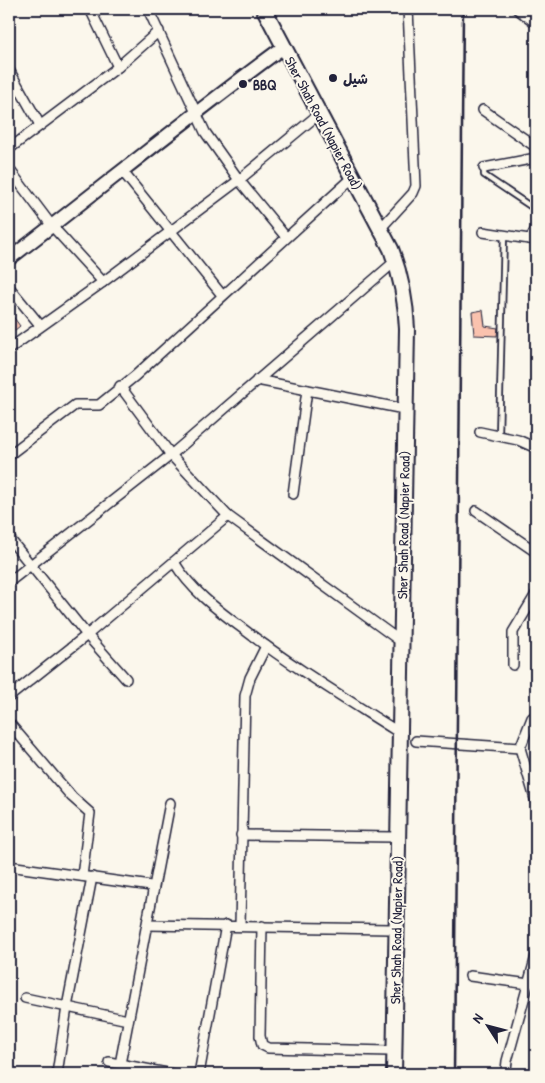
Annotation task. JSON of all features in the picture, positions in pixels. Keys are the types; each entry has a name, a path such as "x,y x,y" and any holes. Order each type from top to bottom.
{"main road":[{"name":"Sher Shah Road (Napier Road)","path":"256,9 314,118 380,229 400,275 405,296 407,329 391,1044 394,1074"},
{"name":"Sher Shah Road (Napier Road)","path":"264,9 341,162"},
{"path":"9,259 165,139 195,112 278,51"}],"street":[{"path":"90,9 118,67"},
{"path":"148,9 205,132 239,180 285,236"},
{"path":"380,229 413,193 416,186 408,9"},
{"path":"517,9 536,23"},
{"path":"9,149 118,67 159,31"},
{"path":"9,70 40,126"},
{"path":"483,110 536,147"},
{"path":"9,349 40,325 103,282 239,180 314,118"},
{"path":"484,168 536,158"},
{"path":"9,169 52,226 103,282"},
{"path":"123,172 222,295"},
{"path":"9,455 75,405 99,405 134,376 285,236 349,181"},
{"path":"482,232 533,239 536,229"},
{"path":"9,582 172,455 392,264"},
{"path":"9,287 40,325"},
{"path":"257,380 399,408"},
{"path":"120,386 172,455 228,516 396,638"},
{"path":"293,494 306,390"},
{"path":"480,432 518,440 536,448"},
{"path":"476,511 536,552"},
{"path":"9,697 87,635 228,516"},
{"path":"9,538 87,635 126,679"},
{"path":"174,562 184,579 203,598 266,646 395,730"},
{"path":"513,665 513,632 536,594"},
{"path":"240,926 246,696 250,678 266,646"},
{"path":"535,713 520,748 536,802"},
{"path":"9,723 72,797 87,808 90,813 82,876"},
{"path":"416,741 520,748"},
{"path":"120,1064 170,803"},
{"path":"241,835 393,838"},
{"path":"9,866 145,884 151,886 153,892"},
{"path":"57,1074 67,1007 92,877"},
{"path":"147,925 391,929"},
{"path":"199,1074 226,925"},
{"path":"262,926 260,1036 262,1045 268,1048 391,1044"},
{"path":"509,1074 506,1070 507,1061 536,956"},
{"path":"470,976 528,984"},
{"path":"25,998 128,1020"},
{"path":"109,1062 172,1074"}],"lane":[{"path":"484,168 484,175 536,210"},
{"path":"499,436 504,235"}],"building":[{"path":"483,310 485,326 498,328 497,336 474,335 472,312"},
{"path":"9,311 20,326 9,335"}],"railway":[{"path":"454,1074 463,9"}],"place":[{"name":"شیل","path":"333,78"},
{"name":"BBQ","path":"243,84"}]}
